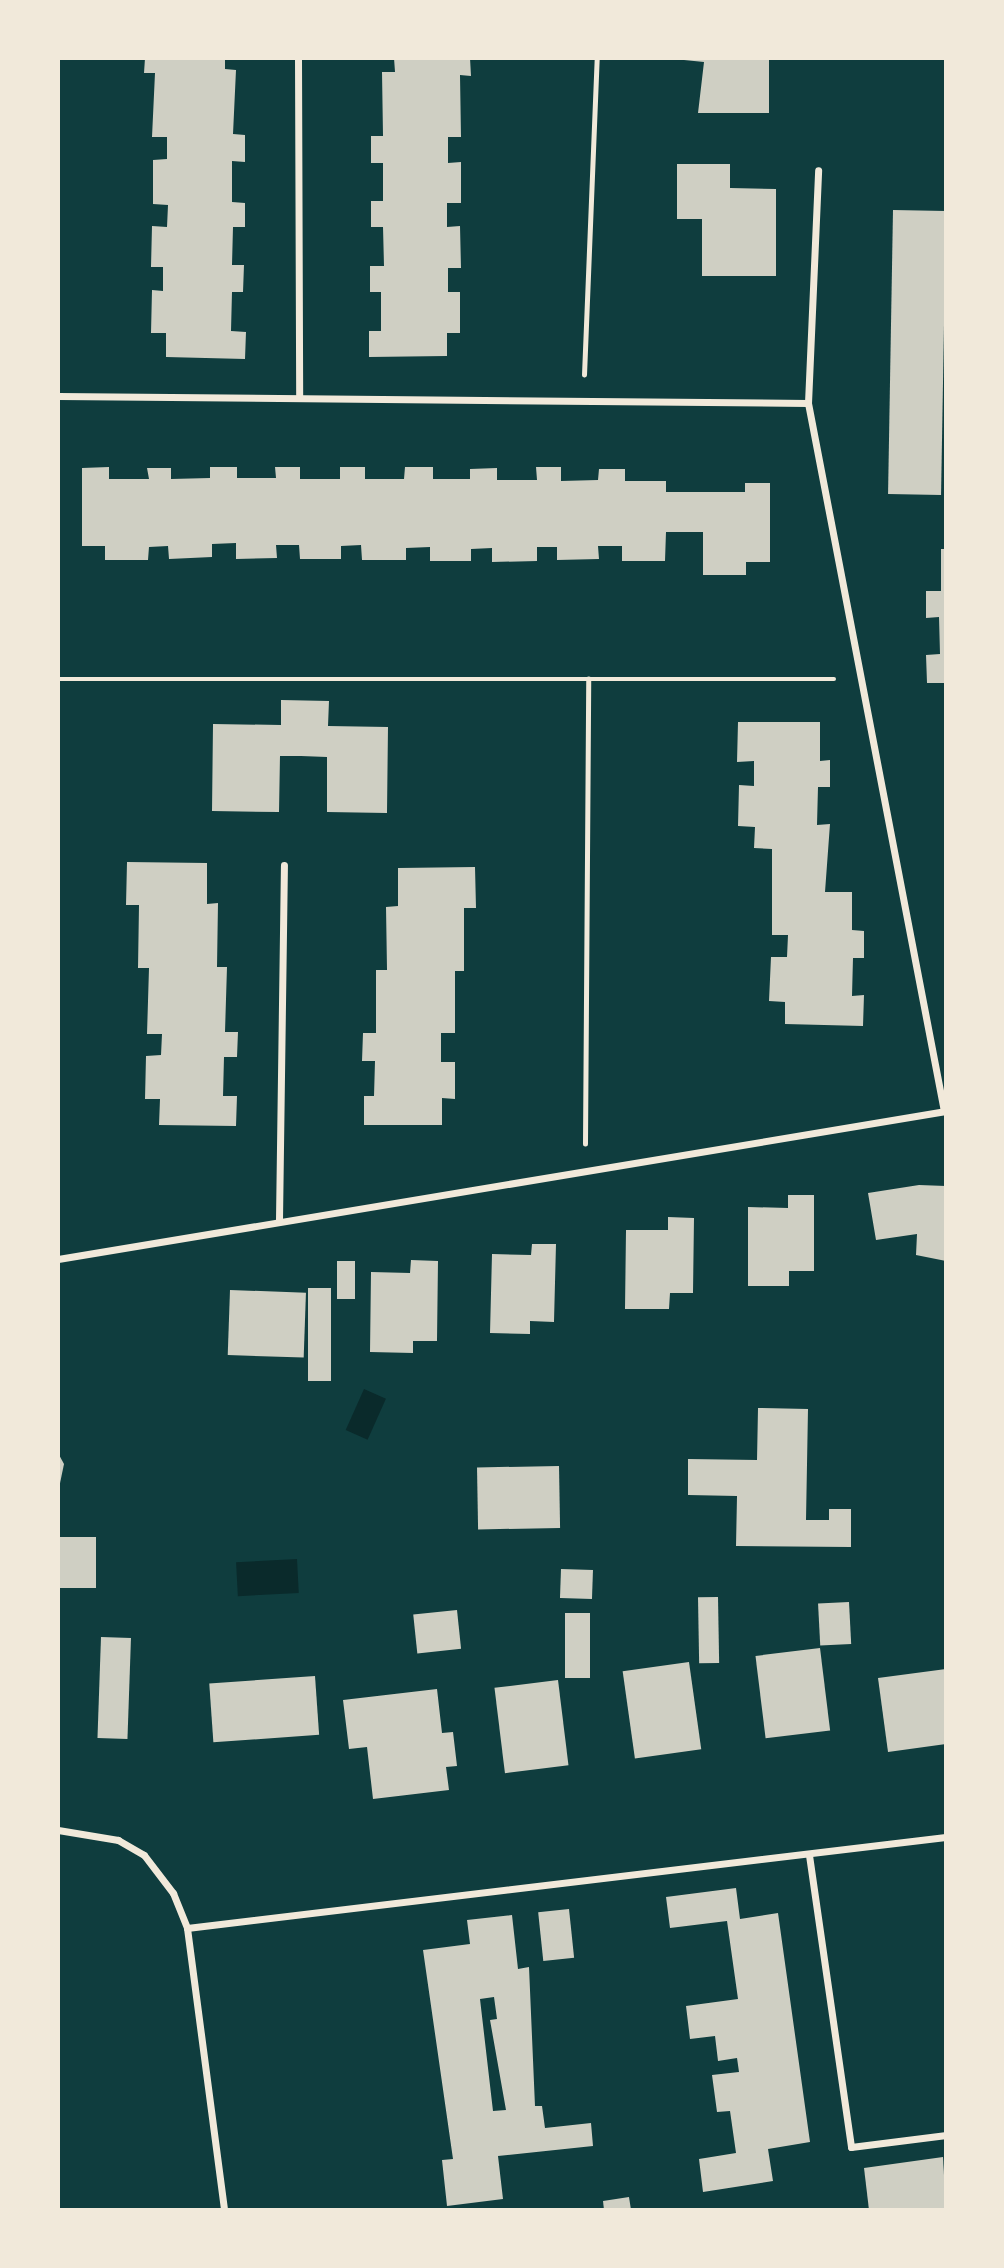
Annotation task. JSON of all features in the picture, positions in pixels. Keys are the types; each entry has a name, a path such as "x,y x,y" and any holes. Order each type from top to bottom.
{"street":[{"path":"298,58 299,397"},
{"path":"58,1259 279,1219 945,1111 808,403 818,170"},
{"path":"58,396 808,403"},
{"path":"279,1219 284,865"},
{"path":"58,1830 118,1840 144,1855 173,1893 187,1928 224,2210"},
{"path":"187,1928 946,1837"},
{"path":"809,1855 851,2147 946,2135"}],"path":[{"path":"583,401 597,58"},
{"path":"58,679 861,679"},
{"path":"585,1170 588,679"}],"water":[{"path":"364,1389 386,1399 368,1440 346,1430"},
{"path":"297,1559 299,1593 238,1596 236,1562"}],"building":[{"path":"145,58 225,58 225,69 236,70 233,134 245,135 245,162 232,161 232,202 245,203 245,227 233,227 232,265 244,265 243,292 232,292 231,331 246,332 245,359 166,357 166,333 151,333 152,290 163,291 163,267 151,267 152,226 167,227 168,205 153,204 153,160 167,159 167,137 152,137 155,73 144,73"},
{"path":"394,58 470,58 471,76 460,75 461,137 448,137 448,163 461,162 461,203 447,203 447,227 460,226 461,268 448,268 448,292 460,292 460,333 447,333 447,356 369,357 369,331 381,331 381,292 370,292 370,266 384,266 383,227 371,227 371,201 383,201 383,163 371,163 371,136 383,136 382,72 395,72"},
{"path":"664,58 769,58 769,113 698,113 704,62"},
{"path":"677,164 730,164 730,188 776,189 776,276 702,276 702,219 677,219"},
{"path":"893,210 946,211 941,495 888,494"},
{"path":"109,467 109,479 149,479 147,468 171,468 171,479 210,478 210,467 237,467 237,478 276,478 275,467 300,467 300,479 340,479 340,467 365,467 365,479 404,479 405,467 433,467 433,479 470,479 470,469 497,468 497,480 537,480 536,467 561,467 561,481 598,480 599,469 625,469 625,481 666,481 666,492 745,492 745,483 770,483 770,562 746,562 746,575 703,575 703,532 666,532 665,561 622,561 622,546 598,546 599,559 557,560 557,547 537,547 537,561 492,562 492,548 471,549 471,561 430,561 430,547 406,548 406,560 362,560 361,545 341,546 341,559 300,559 299,545 276,545 277,558 236,559 236,543 212,544 212,557 169,559 168,546 149,547 148,560 105,560 105,546 82,546 82,468"},
{"path":"941,549 946,549 946,683 927,683 926,655 940,654 939,617 926,618 926,591 941,591"},
{"path":"281,700 329,701 328,726 388,727 387,813 327,812 327,757 301,756 280,756 279,812 212,811 213,724 281,725"},
{"path":"738,722 820,722 820,761 830,760 830,787 818,787 817,825 830,824 825,892 852,892 852,930 864,931 864,958 853,958 852,996 864,995 863,1026 785,1024 785,1002 769,1001 771,957 787,957 788,935 772,935 772,849 754,848 755,827 738,826 739,785 754,786 754,761 737,762"},
{"path":"127,862 207,863 207,904 218,903 217,967 227,967 225,1032 238,1032 237,1057 224,1057 223,1096 237,1096 236,1126 159,1125 160,1099 145,1099 146,1056 161,1055 162,1034 147,1034 149,968 138,968 139,905 126,905"},
{"path":"475,867 476,908 464,908 464,971 455,971 455,1033 441,1033 441,1062 455,1062 455,1099 442,1098 442,1125 364,1125 364,1096 374,1096 375,1061 362,1061 363,1033 376,1033 376,970 387,970 386,907 398,906 398,868"},
{"path":"919,1185 946,1186 946,1261 916,1255 917,1234 876,1240 868,1193"},
{"path":"788,1195 814,1195 814,1271 789,1271 789,1286 748,1286 748,1207 788,1208"},
{"path":"668,1217 694,1218 693,1293 670,1293 669,1309 625,1309 626,1230 668,1230"},
{"path":"532,1244 556,1244 554,1322 530,1321 530,1334 490,1333 492,1254 531,1255"},
{"path":"411,1260 438,1261 437,1341 413,1341 413,1353 370,1352 371,1272 410,1273"},
{"path":"337,1261 355,1261 355,1299 337,1299"},
{"path":"308,1288 331,1288 331,1381 308,1381"},
{"path":"230,1290 306,1293 304,1358 228,1355"},
{"path":"758,1408 808,1409 806,1520 829,1520 829,1509 851,1509 851,1547 736,1546 737,1496 688,1495 688,1459 757,1460"},
{"path":"58,1453 64,1464 59,1488 58,1487"},
{"path":"559,1466 560,1528 478,1529 477,1467"},
{"path":"58,1537 96,1537 96,1588 58,1588"},
{"path":"561,1569 593,1570 592,1599 560,1598"},
{"path":"698,1597 718,1597 719,1663 699,1663"},
{"path":"849,1602 851,1644 820,1646 818,1604"},
{"path":"457,1610 461,1649 417,1653 413,1615"},
{"path":"565,1613 590,1613 590,1678 565,1678"},
{"path":"101,1637 131,1638 127,1739 97,1738"},
{"path":"820,1648 830,1730 766,1738 755,1656"},
{"path":"689,1662 701,1749 635,1758 623,1671"},
{"path":"946,1669 946,1744 888,1752 878,1678"},
{"path":"315,1676 319,1735 213,1742 209,1683"},
{"path":"558,1680 568,1765 505,1773 494,1688"},
{"path":"437,1689 442,1733 453,1732 457,1766 446,1767 449,1790 373,1799 367,1747 349,1749 343,1700"},
{"path":"736,1888 740,1919 778,1913 810,2142 768,2149 773,2181 703,2192 699,2159 736,2153 730,2111 717,2112 712,2075 739,2072 737,2058 718,2061 715,2036 690,2039 686,2006 738,1999 727,1921 670,1928 666,1897"},
{"path":"569,1909 574,1958 543,1961 538,1912"},
{"path":"512,1915 518,1969 529,1967 535,2106 542,2106 545,2128 591,2123 593,2146 498,2156 503,2199 447,2206 442,2160 453,2159 423,1950 470,1944 467,1920","holes":["494,1997 497,2019 490,2020 506,2110 493,2111 480,1999"]},
{"path":"943,2157 946,2210 869,2210 864,2168"},
{"path":"629,2197 631,2210 604,2210 603,2201"}]}
